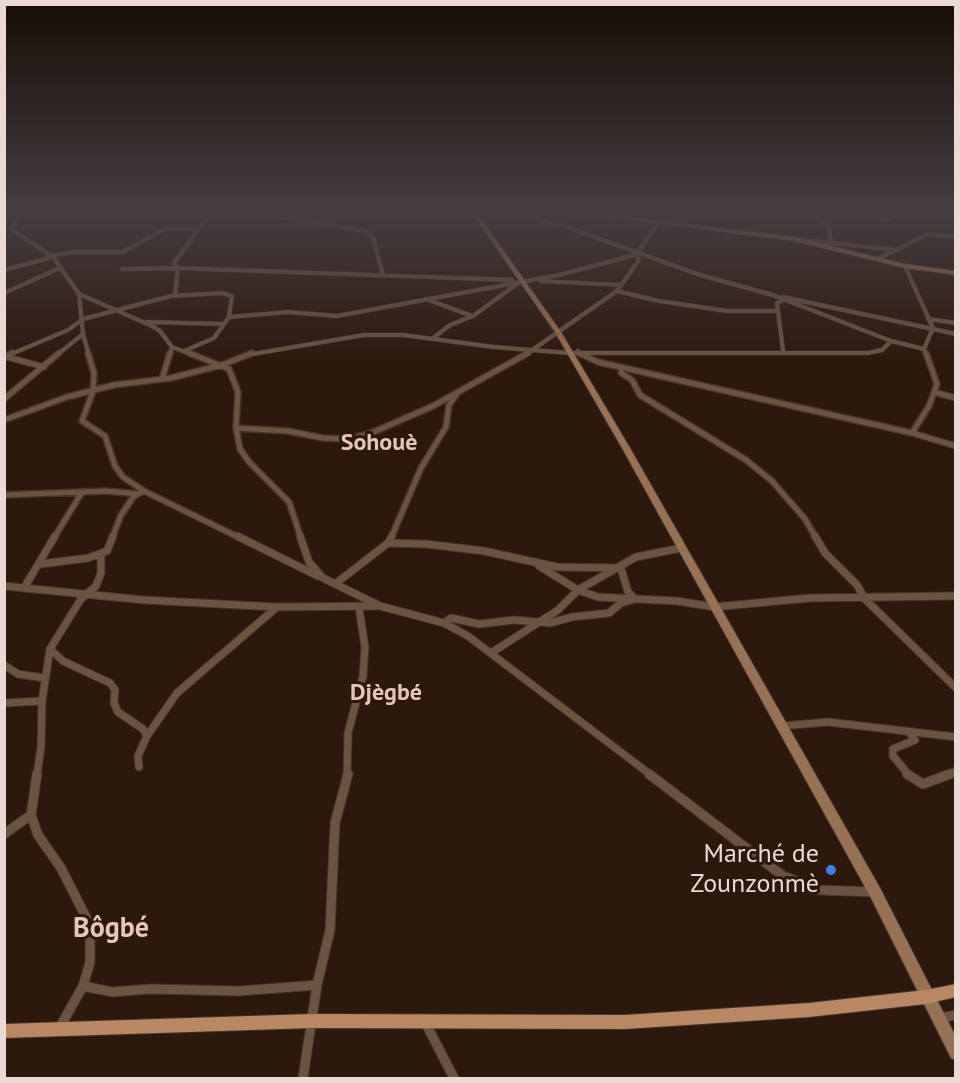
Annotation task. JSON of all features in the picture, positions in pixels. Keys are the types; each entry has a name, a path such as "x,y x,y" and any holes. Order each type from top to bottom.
{"main road":[{"path":"4,1030 312,1021 636,1021 746,1016 926,997 956,990"}],"street":[{"path":"4,270 27,264"},
{"path":"56,264 79,294 83,319 82,334 93,363 93,391 82,421 105,436 115,466 123,477 141,492 380,606 444,623 491,653 783,876 820,890 875,892"},
{"path":"174,264 178,268 176,295"},
{"path":"380,264 383,275"},
{"path":"512,264 574,352 780,726 875,892 936,1018 956,1053"},
{"path":"229,316 288,312 330,317 525,281 595,264"},
{"path":"236,428 288,431 323,438 348,439 369,434 458,392 536,349 617,291 636,264"},
{"path":"668,264 773,295 956,334"},
{"path":"894,264 956,273"},
{"path":"905,266 933,328"},
{"path":"4,293 60,268"},
{"path":"122,269 178,268 621,285"},
{"path":"432,339 450,325 473,316 525,281"},
{"path":"617,291 703,308 778,311"},
{"path":"79,294 119,309 160,331 172,347 230,369 236,384 236,428 240,449 249,462 289,502 309,562 323,578"},
{"path":"5,357 68,330 83,319 176,295 230,294 234,301 229,316 211,341 184,351"},
{"path":"773,295 891,340 924,349"},
{"path":"424,298 473,316"},
{"path":"783,300 777,303 783,351"},
{"path":"928,319 956,323"},
{"path":"144,322 224,324"},
{"path":"912,433 937,393 938,384 924,349 933,328"},
{"path":"4,399 82,334"},
{"path":"4,420 93,391 162,380 222,365 248,354 364,335 574,352 877,352 891,340"},
{"path":"162,380 172,347"},
{"path":"574,352 622,367 912,433 956,446"},
{"path":"5,357 44,367"},
{"path":"622,367 621,374 632,380 640,395 660,410 746,460 772,481 805,519 825,553 857,585 865,599 956,688"},
{"path":"335,584 388,543 406,510 420,468 446,427 449,405 458,392"},
{"path":"937,393 956,398"},
{"path":"24,588 41,564 82,492"},
{"path":"4,495 141,492"},
{"path":"41,564 101,555 111,546 121,515 141,492"},
{"path":"388,543 426,544 492,552 536,564 578,569 621,567"},
{"path":"491,653 558,610 578,591 621,567 646,554 681,548"},
{"path":"60,1027 83,986 90,962 90,936 86,913 38,835 31,815 41,747 42,701 50,649 85,595 93,590 99,580 101,555"},
{"path":"536,564 578,591 598,597 677,601 714,607 810,598 956,596"},
{"path":"444,623 451,618 479,624 514,620 550,623 572,616 609,613 621,603 635,599 627,592 621,567"},
{"path":"4,586 85,595 277,607 380,606"},
{"path":"139,767 138,756 147,736 177,693 277,607"},
{"path":"303,1078 317,985 330,930 335,823 348,773 348,733 361,688 365,661 364,631 359,608"},
{"path":"558,610 572,616"},
{"path":"50,649 63,661 111,683 115,690 114,702 118,712 143,729 147,736"},
{"path":"4,665 18,674 45,678"},
{"path":"4,703 42,701"},
{"path":"780,726 828,722 956,736"},
{"path":"908,731 915,736 915,740 893,749 893,756 908,775 923,784 936,781 956,771"},
{"path":"4,834 31,815"},
{"path":"83,986 112,992 150,989 239,992 317,985"},
{"path":"936,1018 956,1015"},
{"path":"424,1021 454,1078"}],"place":[{"name":"Marché de Zounzonmè","path":"831,870"}],"district":[{"name":"Sohouè","path":"379,443"},
{"name":"Djègbé","path":"386,693"},
{"name":"Bôgbé","path":"111,929"}]}
